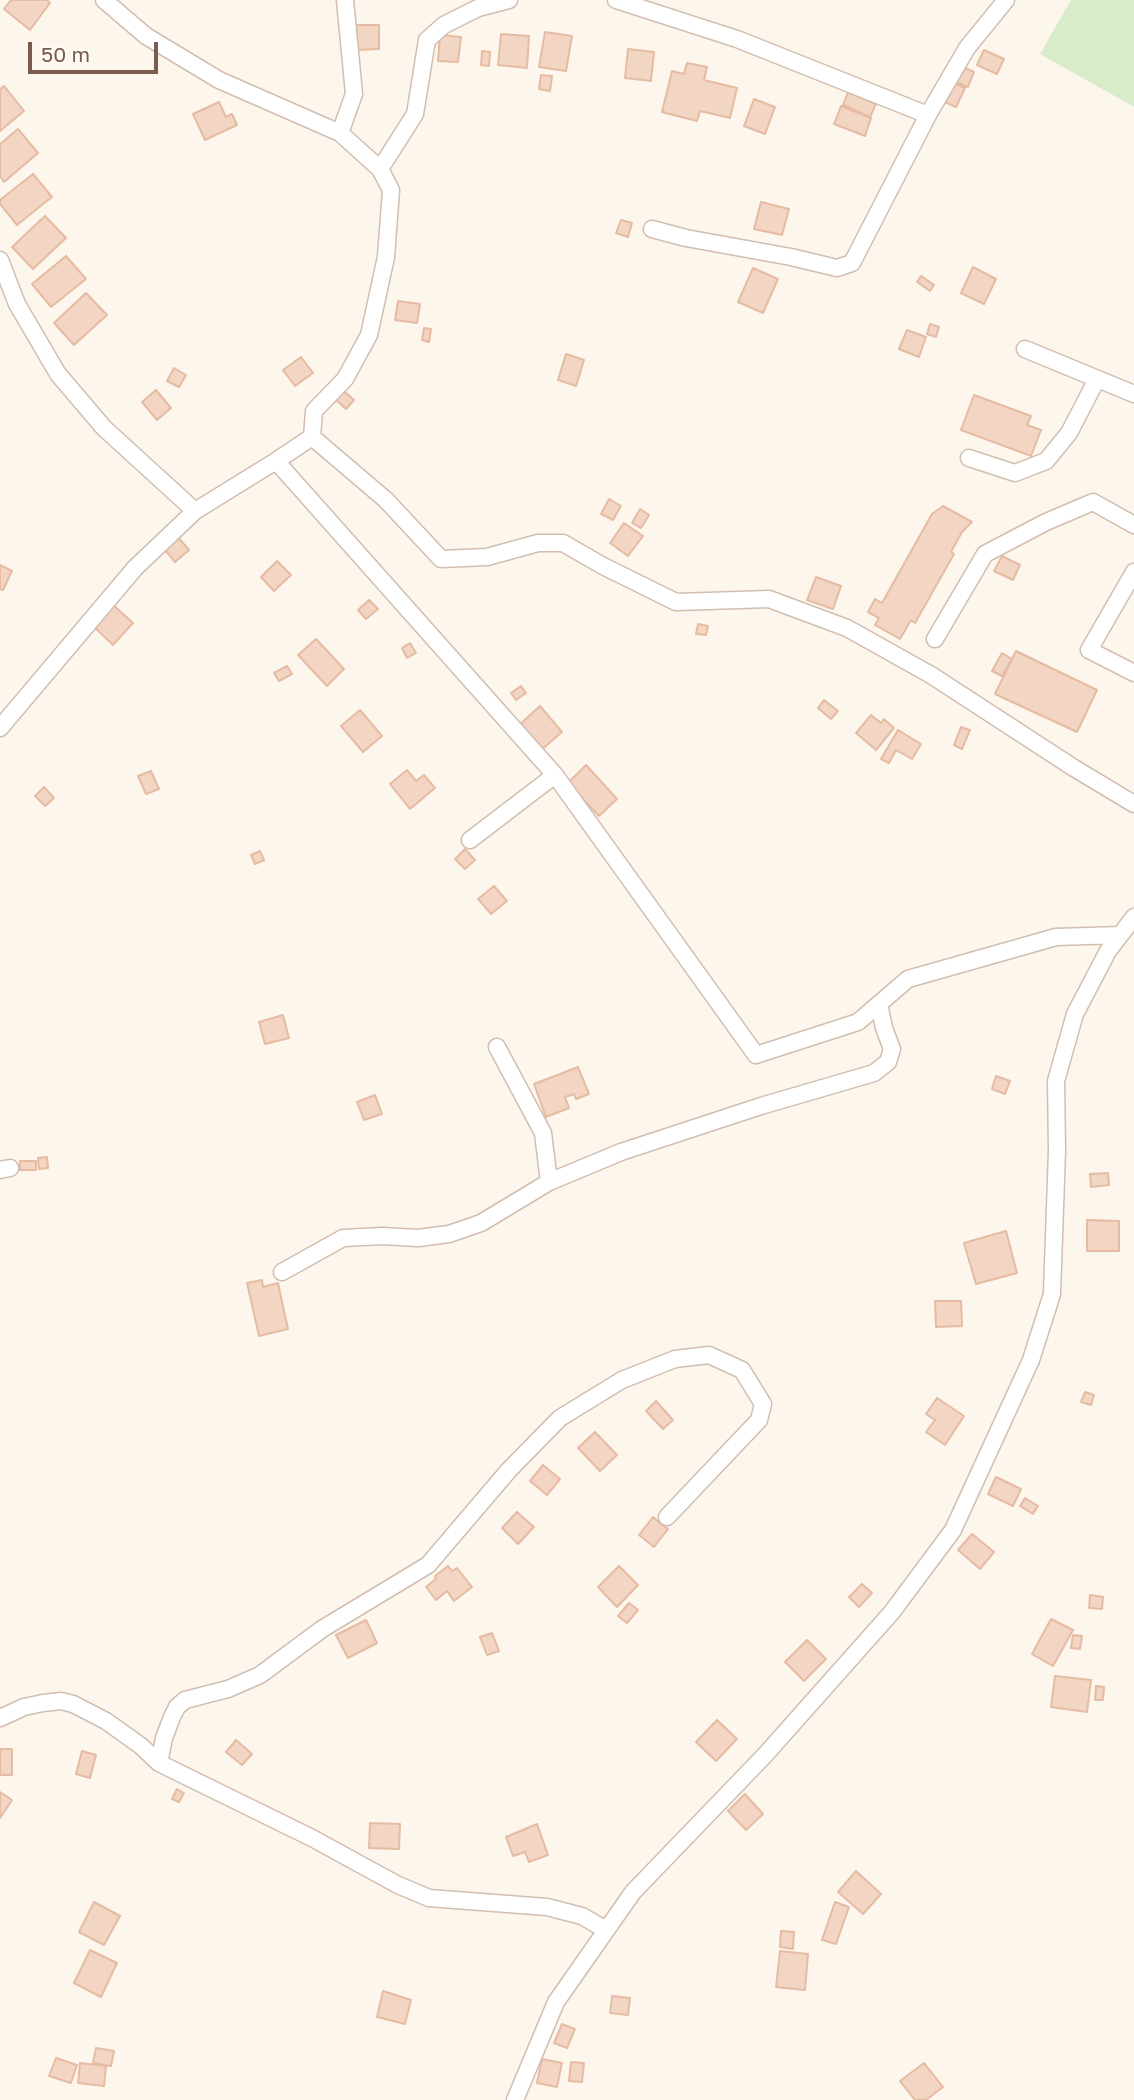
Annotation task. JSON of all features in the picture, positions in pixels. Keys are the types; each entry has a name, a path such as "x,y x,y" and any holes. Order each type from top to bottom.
{"street":[{"path":"104,0 146,36 219,80 340,133 380,169 391,190 386,257 369,335 345,379 314,411 312,437"},
{"path":"340,133 354,93 345,0"},
{"path":"380,169 415,114 427,40 444,25 478,8 509,0"},
{"path":"616,0 737,39 928,115"},
{"path":"652,229 837,268 852,263 928,115 967,48 1006,0"},
{"path":"0,260 17,304 58,374 104,428 195,511"},
{"path":"1025,349 1134,394"},
{"path":"969,458 1015,473 1046,461 1069,433 1097,379"},
{"path":"0,728 135,568 195,511 312,437"},
{"path":"312,437 386,500 441,559 487,557 538,543 563,542 603,566 676,602 769,599 847,628 931,675 1134,804"},
{"path":"276,461 555,775 756,1055 858,1022 908,979 1056,937 1120,935"},
{"path":"935,639 985,554 1046,522 1093,502 1134,525"},
{"path":"1134,572 1089,650 1134,673"},
{"path":"470,840 555,775"},
{"path":"515,2100 556,2002 633,1892 765,1755 883,1622 953,1530 1031,1360 1052,1294 1057,1150 1056,1080 1075,1014 1108,951 1134,917"},
{"path":"282,1272 344,1238 418,1238 449,1234 481,1223 549,1182 621,1152 761,1106 874,1073 888,1062 892,1049 879,1004"},
{"path":"497,1047 543,1133 549,1182"},
{"path":"159,1763 172,1717 177,1707 185,1700 228,1689 260,1675 322,1629 428,1565 509,1470 560,1418 622,1380 675,1359 709,1356 742,1370 763,1404 759,1420 667,1517"},
{"path":"0,1718 24,1707 61,1701 73,1704 106,1721 141,1745 159,1763 301,1833 398,1885 429,1898 547,1907 582,1916 606,1930"}],"green space":[{"path":"1071,0 1134,0 1134,107 1040,54"}],"building":[{"path":"11,0 47,0 50,3 30,30 4,9"},
{"path":"356,25 379,25 379,49 357,50"},
{"path":"545,32 572,36 566,71 539,67"},
{"path":"501,34 529,36 527,68 498,65"},
{"path":"440,35 461,37 458,62 438,61"},
{"path":"628,49 654,52 651,81 625,78"},
{"path":"984,50 1004,59 997,74 977,65"},
{"path":"482,51 490,52 489,66 481,65"},
{"path":"687,63 707,67 704,80 737,88 730,118 700,111 697,121 662,112 672,71 684,74"},
{"path":"958,65 974,72 968,87 951,80"},
{"path":"541,75 552,76 550,91 539,89"},
{"path":"949,81 965,88 956,107 940,100"},
{"path":"4,86 24,111 0,131 0,89"},
{"path":"848,92 876,104 870,117 843,105"},
{"path":"754,99 775,107 765,134 744,126"},
{"path":"219,102 226,117 232,114 237,125 205,140 193,114"},
{"path":"841,106 871,118 865,136 834,124"},
{"path":"18,129 38,153 4,182 0,176 0,144"},
{"path":"33,174 52,197 17,225 0,204 0,200"},
{"path":"761,202 789,209 782,235 754,229"},
{"path":"45,216 66,238 33,269 12,247"},
{"path":"621,220 632,223 628,237 616,233"},
{"path":"66,256 86,279 51,307 32,284"},
{"path":"973,267 996,279 984,304 961,293"},
{"path":"753,268 778,279 763,313 738,302"},
{"path":"921,276 934,285 930,291 917,282"},
{"path":"86,293 107,315 74,345 54,323"},
{"path":"398,301 420,304 417,323 395,320"},
{"path":"930,324 939,327 936,337 927,334"},
{"path":"424,328 431,329 429,342 422,340"},
{"path":"907,330 926,337 919,357 899,349"},
{"path":"566,354 584,360 576,386 558,380"},
{"path":"301,357 313,373 295,386 283,370"},
{"path":"174,368 186,375 179,387 167,381"},
{"path":"156,390 171,408 157,420 142,402"},
{"path":"344,391 354,400 346,409 336,400"},
{"path":"974,395 1031,416 1027,425 1041,430 1031,456 961,430"},
{"path":"609,499 621,506 613,520 601,514"},
{"path":"943,506 972,522 962,532 951,552 954,554 915,623 911,620 900,639 875,625 879,618 868,612 875,599 882,603 932,514"},
{"path":"640,509 649,515 641,528 632,523"},
{"path":"624,523 643,536 628,556 610,543"},
{"path":"176,535 189,550 175,562 162,546"},
{"path":"1002,556 1020,565 1013,580 994,571"},
{"path":"277,561 291,575 274,591 261,577"},
{"path":"0,565 12,571 3,590 0,589"},
{"path":"816,577 841,586 833,609 807,600"},
{"path":"369,600 378,609 366,619 358,610"},
{"path":"112,604 133,623 113,645 92,625"},
{"path":"698,624 708,626 706,635 696,634"},
{"path":"316,639 344,669 327,686 298,655"},
{"path":"410,643 416,653 407,658 402,648"},
{"path":"1016,651 1097,690 1077,732 995,694"},
{"path":"1002,653 1012,659 1002,676 992,671"},
{"path":"287,666 292,674 279,681 274,673"},
{"path":"521,686 526,693 516,700 511,693"},
{"path":"824,700 838,711 831,719 818,708"},
{"path":"540,706 562,732 540,751 518,726"},
{"path":"360,710 382,736 363,752 341,726"},
{"path":"871,715 881,723 884,719 894,728 876,750 856,733"},
{"path":"961,727 970,730 962,749 954,745"},
{"path":"898,730 921,744 912,759 896,750 889,763 881,759"},
{"path":"586,765 617,799 599,816 568,783"},
{"path":"407,770 416,781 424,775 435,788 410,809 390,784"},
{"path":"151,771 159,789 146,794 138,776"},
{"path":"44,787 54,798 45,806 35,796"},
{"path":"465,849 475,860 465,869 455,859"},
{"path":"260,851 264,860 255,864 251,855"},
{"path":"494,886 507,901 491,914 478,899"},
{"path":"283,1015 289,1038 265,1044 259,1022"},
{"path":"578,1067 589,1094 576,1099 574,1094 565,1097 569,1108 546,1117 534,1084"},
{"path":"996,1076 1010,1081 1005,1094 992,1089"},
{"path":"375,1095 382,1114 364,1120 357,1102"},
{"path":"47,1157 48,1168 39,1169 38,1158"},
{"path":"20,1161 36,1161 36,1170 20,1170"},
{"path":"1108,1173 1109,1185 1091,1187 1090,1174"},
{"path":"1087,1220 1119,1221 1119,1251 1087,1251"},
{"path":"1006,1231 1017,1273 976,1284 964,1243"},
{"path":"262,1280 263,1287 278,1283 288,1329 259,1336 247,1283"},
{"path":"935,1301 961,1301 962,1326 936,1327"},
{"path":"1085,1392 1094,1395 1091,1405 1081,1402"},
{"path":"937,1398 964,1416 945,1445 926,1432 935,1420 926,1414"},
{"path":"656,1401 673,1420 663,1429 646,1411"},
{"path":"595,1432 617,1455 600,1471 578,1448"},
{"path":"543,1465 560,1479 547,1495 530,1481"},
{"path":"996,1477 1021,1489 1013,1506 988,1494"},
{"path":"1025,1498 1038,1506 1033,1514 1020,1506"},
{"path":"517,1512 534,1527 518,1544 502,1528"},
{"path":"653,1517 668,1529 654,1547 639,1535"},
{"path":"972,1534 994,1552 980,1569 958,1550"},
{"path":"448,1566 452,1571 457,1568 472,1587 454,1601 447,1591 436,1600 426,1587"},
{"path":"619,1566 638,1585 617,1607 598,1587"},
{"path":"862,1584 872,1593 859,1607 849,1597"},
{"path":"1090,1595 1103,1597 1102,1609 1089,1608"},
{"path":"629,1603 638,1610 627,1623 618,1616"},
{"path":"1051,1619 1073,1630 1053,1666 1032,1654"},
{"path":"366,1620 377,1643 348,1658 336,1635"},
{"path":"492,1633 499,1651 487,1655 480,1637"},
{"path":"1073,1635 1082,1636 1080,1649 1071,1648"},
{"path":"807,1640 826,1659 804,1681 785,1662"},
{"path":"1055,1676 1091,1680 1087,1712 1051,1707"},
{"path":"1096,1686 1104,1687 1103,1700 1095,1700"},
{"path":"717,1720 737,1739 716,1761 696,1742"},
{"path":"236,1740 252,1754 242,1765 226,1752"},
{"path":"0,1749 12,1749 12,1775 0,1775"},
{"path":"82,1751 96,1755 90,1778 76,1774"},
{"path":"177,1789 184,1793 179,1802 172,1799"},
{"path":"0,1792 12,1800 0,1818"},
{"path":"745,1794 763,1814 746,1830 728,1811"},
{"path":"370,1823 400,1824 399,1849 369,1848"},
{"path":"537,1824 548,1855 529,1862 525,1852 513,1856 506,1837"},
{"path":"856,1871 881,1894 863,1914 838,1892"},
{"path":"94,1902 120,1916 104,1945 79,1932"},
{"path":"835,1902 849,1907 836,1944 822,1940"},
{"path":"781,1931 794,1932 793,1949 780,1947"},
{"path":"90,1950 117,1963 101,1997 74,1983"},
{"path":"780,1951 808,1954 805,1990 776,1987"},
{"path":"383,1991 411,2000 405,2024 377,2017"},
{"path":"612,1996 630,1998 628,2015 610,2013"},
{"path":"562,2024 575,2029 567,2048 554,2043"},
{"path":"96,2048 114,2051 111,2066 93,2063"},
{"path":"56,2058 77,2065 71,2083 49,2076"},
{"path":"542,2059 562,2063 557,2087 537,2083"},
{"path":"571,2062 584,2063 582,2082 569,2081"},
{"path":"80,2063 106,2066 104,2086 78,2083"},
{"path":"924,2063 943,2087 926,2100 915,2100 900,2081"}]}
